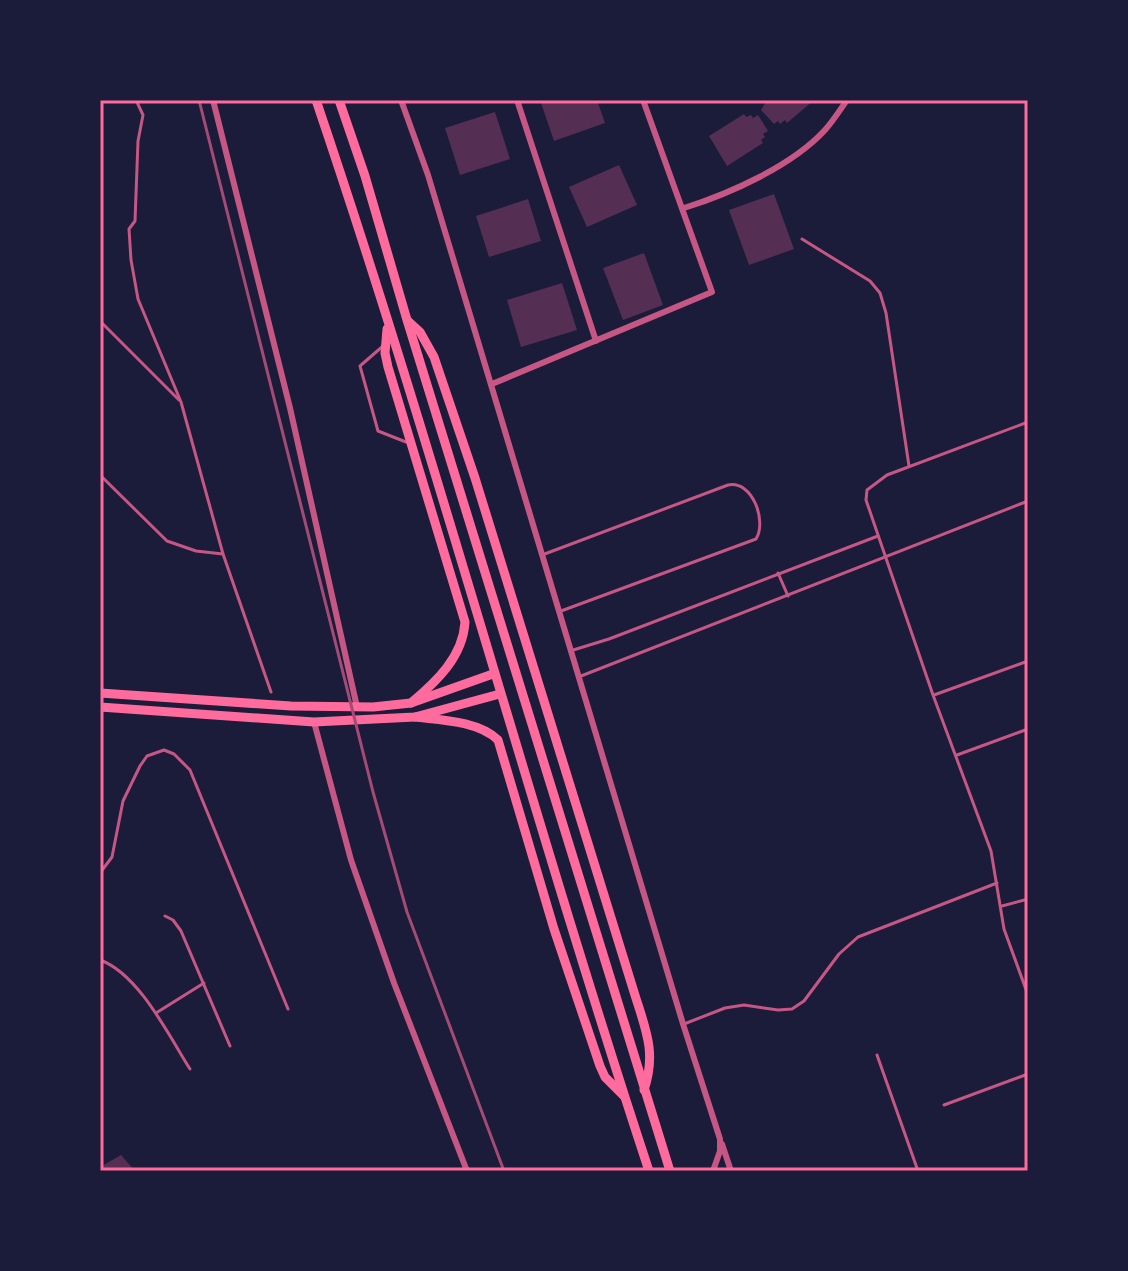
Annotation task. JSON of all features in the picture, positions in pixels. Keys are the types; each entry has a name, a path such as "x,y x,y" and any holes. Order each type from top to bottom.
{"main road":[{"path":"316,100 396,352 585,977 649,1171"},
{"path":"339,100 361,163 670,1171"},
{"path":"407,320 420,332 434,357 539,682 650,1047 650,1071 644,1090"},
{"path":"388,326 388,367 465,622 455,656 442,675 411,703"},
{"path":"518,666 532,661"},
{"path":"100,693 291,706 357,707 411,703 490,675"},
{"path":"524,687 539,682"},
{"path":"415,717 496,695"},
{"path":"100,707 314,722 415,717 476,727 490,733 498,740 554,929 600,1066 605,1077 624,1096"}],"street":[{"path":"213,100 290,408 357,707"},
{"path":"401,100 428,175 557,612 731,1171"},
{"path":"517,100 596,341"},
{"path":"492,384 712,292 643,100"},
{"path":"684,208 725,196 786,160 824,131 847,100"},
{"path":"314,722 351,860 394,983 467,1171"},
{"path":"713,1171 720,1151 720,1139"}],"lane":[{"path":"136,100 143,115 138,141 135,221 129,229 138,299 181,402 223,554 271,692"},
{"path":"802,239 858,271 880,293 886,313 909,466"},
{"path":"100,321 181,402"},
{"path":"386,343 360,366 378,431 412,445"},
{"path":"1028,422 887,475 867,490 866,500 991,851 1004,929 1028,995"},
{"path":"100,475 167,541 196,551 223,554"},
{"path":"541,555 737,484 751,494 761,526 756,539 748,543 557,612"},
{"path":"579,677 1028,501"},
{"path":"570,651 609,639 879,535"},
{"path":"778,573 788,596"},
{"path":"933,695 1028,661"},
{"path":"957,755 1028,729"},
{"path":"100,873 112,857 121,810 140,766 154,752 164,750 174,754 190,770 288,1009"},
{"path":"683,1024 725,1008 744,1005 792,1009 804,1001 839,954 858,937 997,883"},
{"path":"1002,906 1028,899"},
{"path":"165,916 173,920 181,931 230,1046"},
{"path":"100,960 129,979 190,1069"},
{"path":"155,1014 204,983"},
{"path":"877,1055 918,1171"},
{"path":"944,1105 1028,1074"}],"building":[{"path":"540,100 597,100 605,123 554,141"},
{"path":"767,100 814,100 787,123 785,120 774,124 761,110"},
{"path":"495,112 510,159 460,175 445,128"},
{"path":"744,114 753,118 758,115 768,131 763,134 763,143 727,166 709,136"},
{"path":"619,165 637,205 587,227 569,187"},
{"path":"774,194 794,249 749,265 729,210"},
{"path":"528,199 541,241 489,257 476,216"},
{"path":"644,253 663,305 623,320 603,268"},
{"path":"562,283 577,330 521,347 507,300"},
{"path":"121,1155 135,1171 100,1171 100,1167"}],"railway":[{"path":"199,100 373,792 407,912 504,1171"}]}
